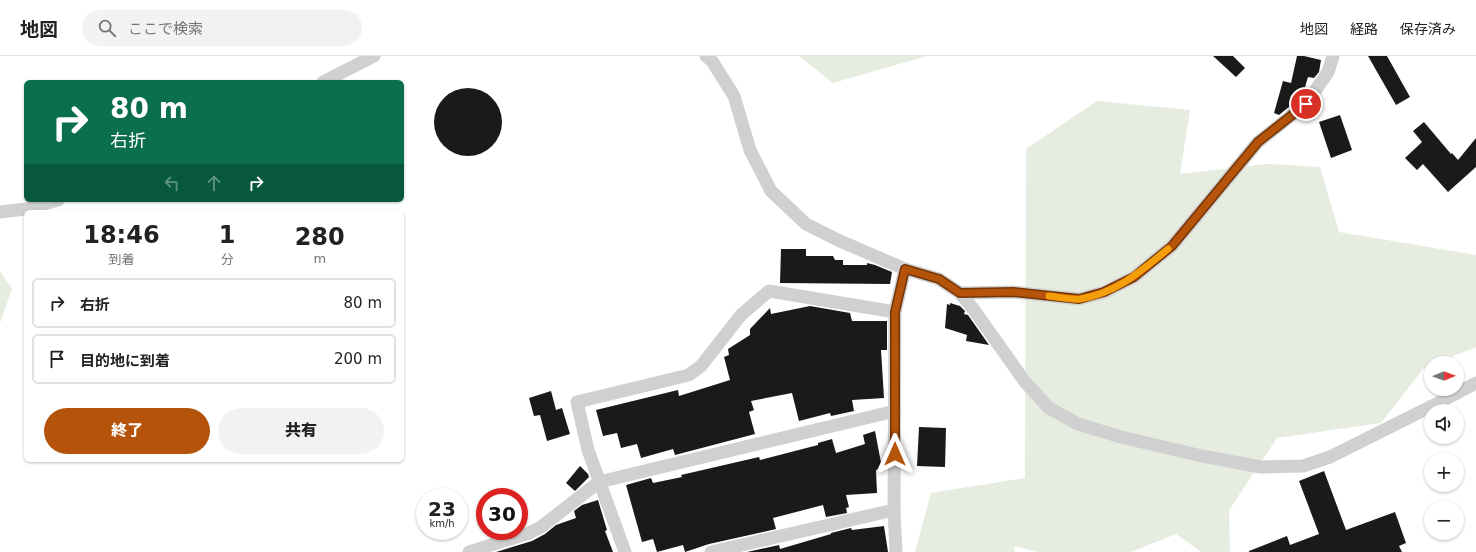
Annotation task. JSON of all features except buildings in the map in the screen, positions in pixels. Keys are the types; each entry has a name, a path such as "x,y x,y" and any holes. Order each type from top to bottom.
{"street":[{"path":"706,56 712,61 734,96 750,150 771,191 806,224 840,241 905,269 939,279 960,293 974,310 1025,382 1049,408 1078,424 1121,437 1202,456 1261,467 1303,466 1330,457 1476,383"},
{"path":"960,293 1013,292 1079,299 1104,292 1134,277 1172,246 1258,142 1306,104 1328,72 1333,56"},
{"path":"327,80 370,58"},
{"path":"0,212 26,209 51,202"},
{"path":"896,552 894,510 895,312 905,269"},
{"path":"625,552 588,450 578,402 689,375 701,366 741,316 769,291 895,312"},
{"path":"469,552 529,533 541,527 599,482 895,411"},
{"path":"711,552 894,510"}],"shaded area":[{"path":"799,56 927,56 833,83"},
{"path":"1097,101 1190,110 1180,174 1268,164 1320,167 1339,232 1476,255 1476,347 1454,356 1424,356 1424,369 1381,423 1277,438 1229,510 1230,552 1201,552 1176,534 1131,552 1038,552 1014,546 1015,552 915,552 931,493 1025,478 1026,149"},
{"path":"0,271 12,289 0,323"}],"slow traffic":[{"path":"1049,296 1079,299 1104,292 1134,277 1168,249"}],"route":[{"path":"895,454 895,312 905,269 939,279 960,293 1013,292 1079,299 1104,292 1134,277 1172,246 1258,142 1306,104"}]}
